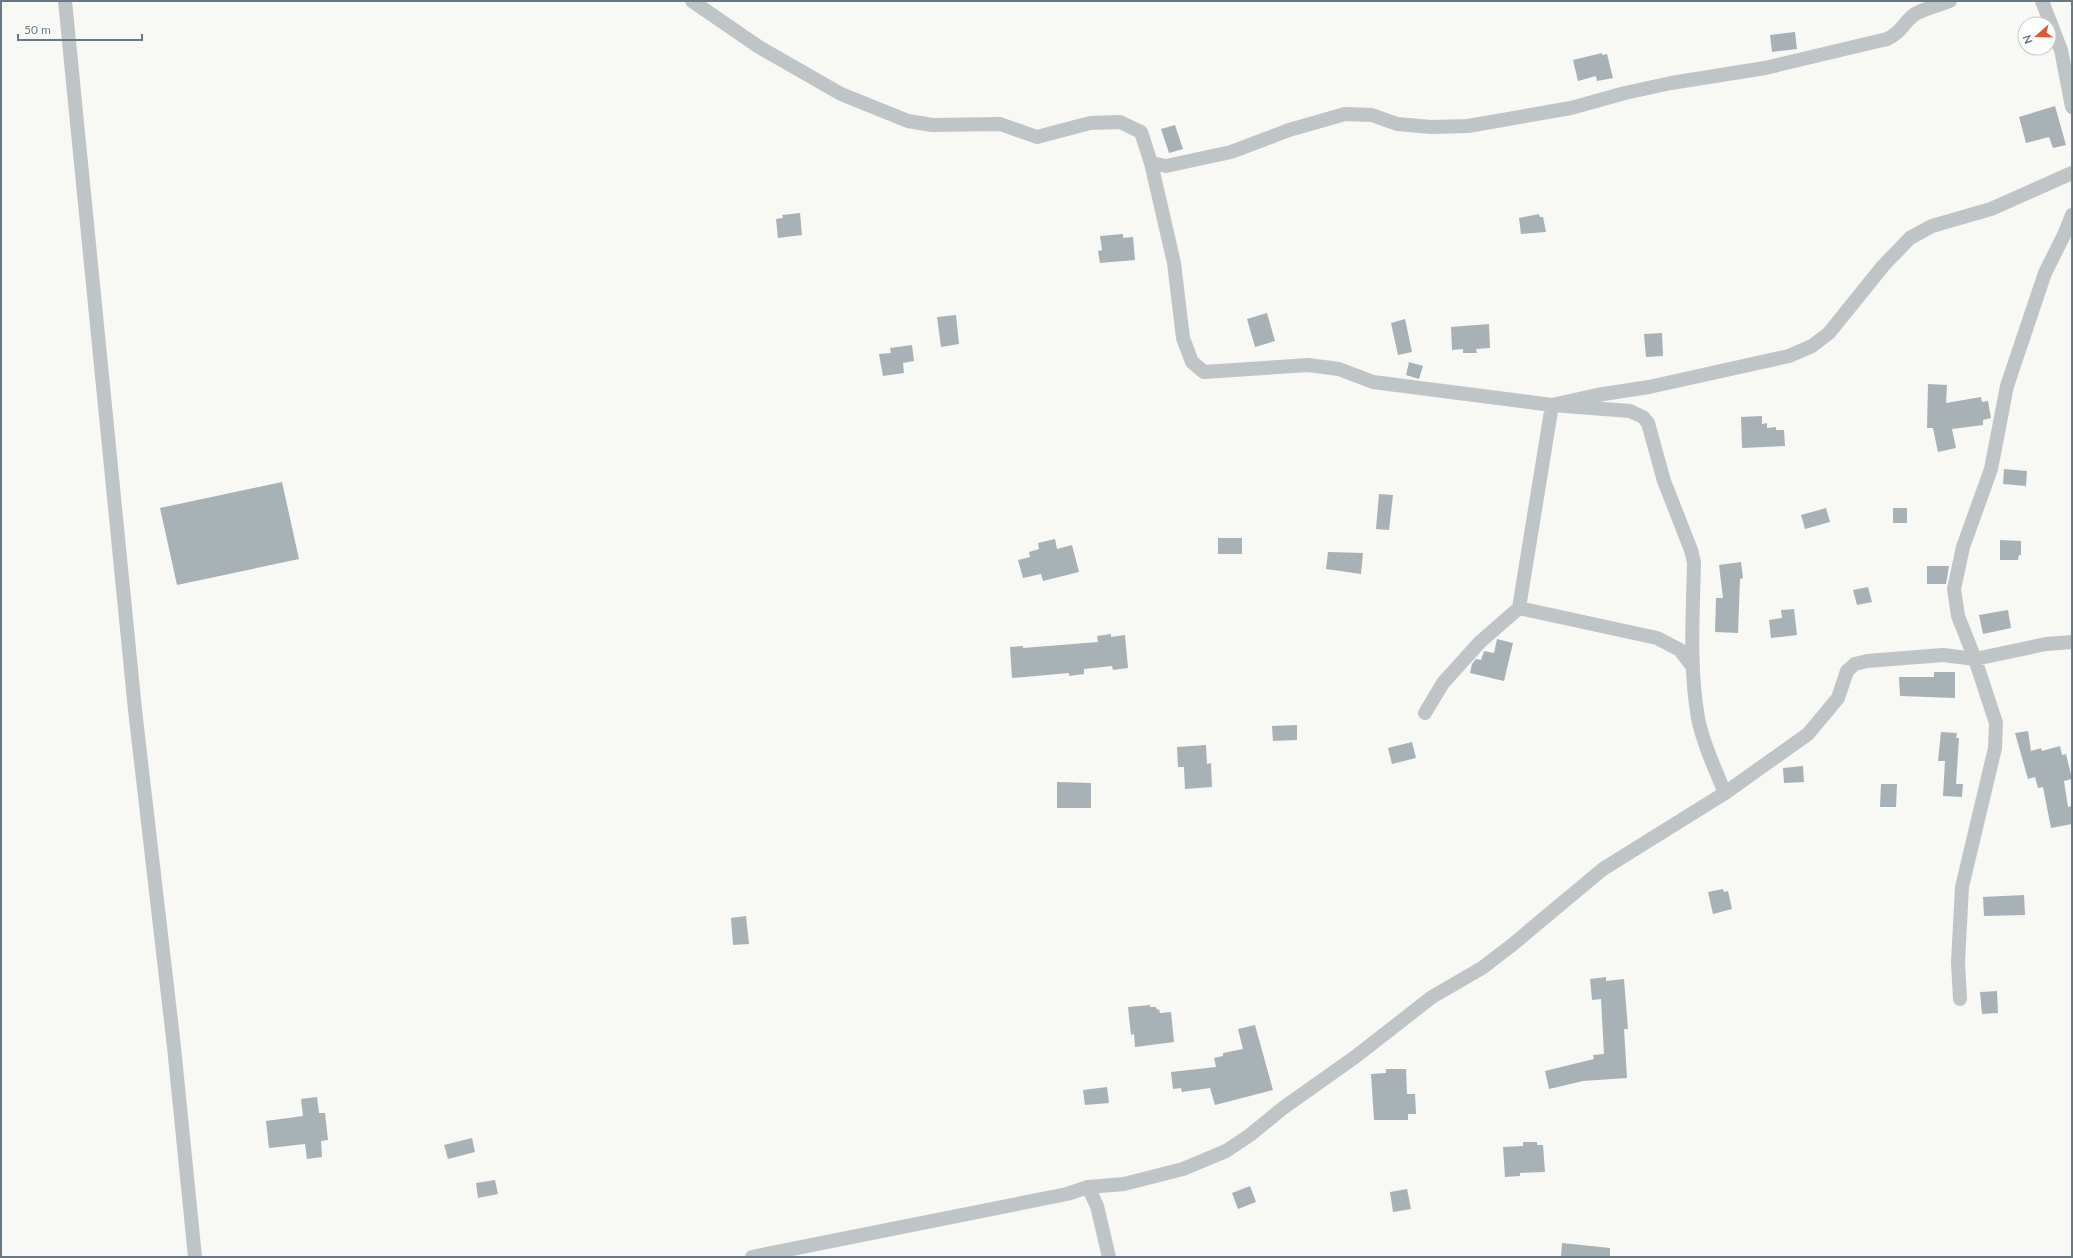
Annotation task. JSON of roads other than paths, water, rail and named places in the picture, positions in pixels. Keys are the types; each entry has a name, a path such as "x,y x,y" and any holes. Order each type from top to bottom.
{"street":[{"path":"64,1 135,710 174,1048 195,1257"},
{"path":"692,1 759,47 841,94 908,121 932,125 1000,124 1037,137 1090,123 1120,122 1141,132 1151,163 1174,263 1183,338 1192,362 1204,372 1308,365 1339,369 1373,382 1552,405 1630,411 1642,417 1648,423 1664,481 1691,550 1694,562 1692,666 1698,718 1712,763 1725,793"},
{"path":"1151,163 1166,166 1231,152 1289,130 1346,114 1372,115 1397,124 1431,127 1468,126 1571,108 1625,93 1672,83 1765,68 1887,39 1897,34 1917,13 1950,1"},
{"path":"2042,1 2061,50 2072,107"},
{"path":"1552,405 1597,395 1649,387 1795,354 1812,346 1829,333 1883,266 1910,238 1932,226 1991,209 2072,173"},
{"path":"1960,999 1958,962 1962,887 1995,748 1996,723 1975,659 1958,616 1954,589 1963,547 1991,469 2007,386 2044,273 2064,235 2072,215"},
{"path":"1425,713 1443,683 1474,648 1519,608 1552,405"},
{"path":"1519,608 1657,638 1680,650 1692,666"},
{"path":"752,1257 1067,1194 1088,1187 1124,1184 1159,1177 1183,1169 1226,1151 1355,1057 1432,997 1482,968 1512,945 1603,868 1725,793 1808,734 1838,698 1847,671 1855,664 1867,661 1943,655 1975,659 2046,644 2072,642"},
{"path":"1088,1187 1097,1206 1109,1257"}]}
